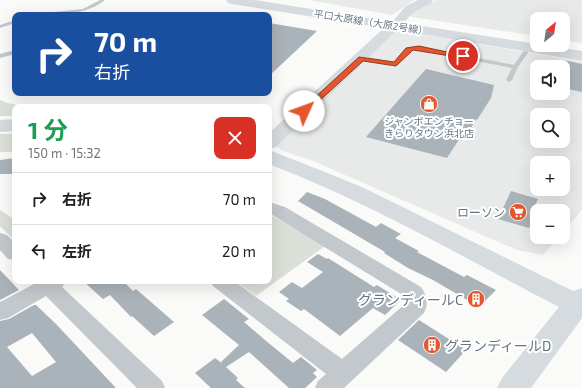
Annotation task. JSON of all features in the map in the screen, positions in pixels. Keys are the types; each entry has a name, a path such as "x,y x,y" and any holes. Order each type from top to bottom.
{"street":[{"name":"平口大原線（大原2号線）","path":"232,0 396,23"},
{"name":"平口大原線（大原2号線）","path":"261,0 530,45"},
{"path":"272,154 361,58 410,9 428,0"},
{"path":"570,48 582,50"},
{"name":"平口大原線（大原2号線）","path":"564,52 582,56"},
{"path":"0,126 12,125"},
{"path":"272,155 356,192 580,303 513,388"},
{"path":"272,208 414,292 418,301 416,307 327,388"},
{"path":"0,239 12,251"},
{"path":"0,312 46,284"},
{"path":"51,284 153,388"},
{"path":"224,284 343,373"}],"lane":[{"path":"64,12 84,10 103,0"},
{"path":"0,27 12,22"},
{"path":"361,58 396,64 408,50 419,48 515,67"},
{"path":"509,80 515,67 530,49"},
{"path":"0,56 12,53"}],"shaded area":[{"path":"309,0 414,0 392,15"},
{"path":"437,0 582,0 582,43 570,41 570,12 530,12 530,35 412,17 410,15 417,7"},
{"path":"402,31 582,62 582,210 570,224 570,204 530,204 530,244 552,244 543,255 517,250 313,161 283,151 276,146 395,32"},
{"path":"0,100 14,104 12,104 12,116 0,116"},
{"path":"0,134 12,134 12,152 0,152"},
{"path":"0,210 12,218 12,238 0,226"},
{"path":"272,216 325,246 256,296 239,284 272,284"}],"building":[{"path":"272,24 317,31 272,73"},
{"path":"570,61 582,64 582,92 570,89"},
{"path":"426,69 494,85 491,98 477,120 476,119 465,139 460,138 447,158 366,137"},
{"path":"12,158 12,174 0,174 0,160"},
{"name":"ローソン","path":"511,191 538,199 536,204 530,204 529,228 498,219"},
{"path":"307,192 325,199 376,227 381,223 401,234 395,238 419,251 417,252 464,277 467,275 496,290 479,307 433,280 408,268 384,253 385,252 298,201"},
{"path":"318,254 327,259 328,258 374,287 377,285 401,300 385,315 373,308 340,336 304,309 301,311 286,301 289,299 279,292 292,282 302,288 323,272 307,262"},
{"path":"0,270 19,290 0,300"},
{"path":"86,284 126,284 133,291 136,289 174,322 154,336 132,316 131,317 110,295 103,299"},
{"path":"224,299 249,319 244,322 293,363 301,357 317,370 313,373 317,377 305,388 289,388 249,352 226,367 238,378 236,380 245,388 211,388 195,373 215,358 223,364 221,362 239,345 202,315"},
{"path":"36,305 56,324 116,388 0,388 0,321 9,319","holes":["32,333 56,362 32,376 7,347"]},
{"name":"グランディールD","path":"419,320 466,350 446,372 398,340"}],"place":[{"name":"ジャンボエンチョー きらりタウン浜北店","path":"429,104"},
{"name":"ローソン","path":"518,212"},
{"name":"グランディールC","path":"476,299"},
{"name":"グランディールD","path":"432,345"}],"route":[{"path":"304,111 361,58 396,64 408,50 412,48 463,56"}]}
